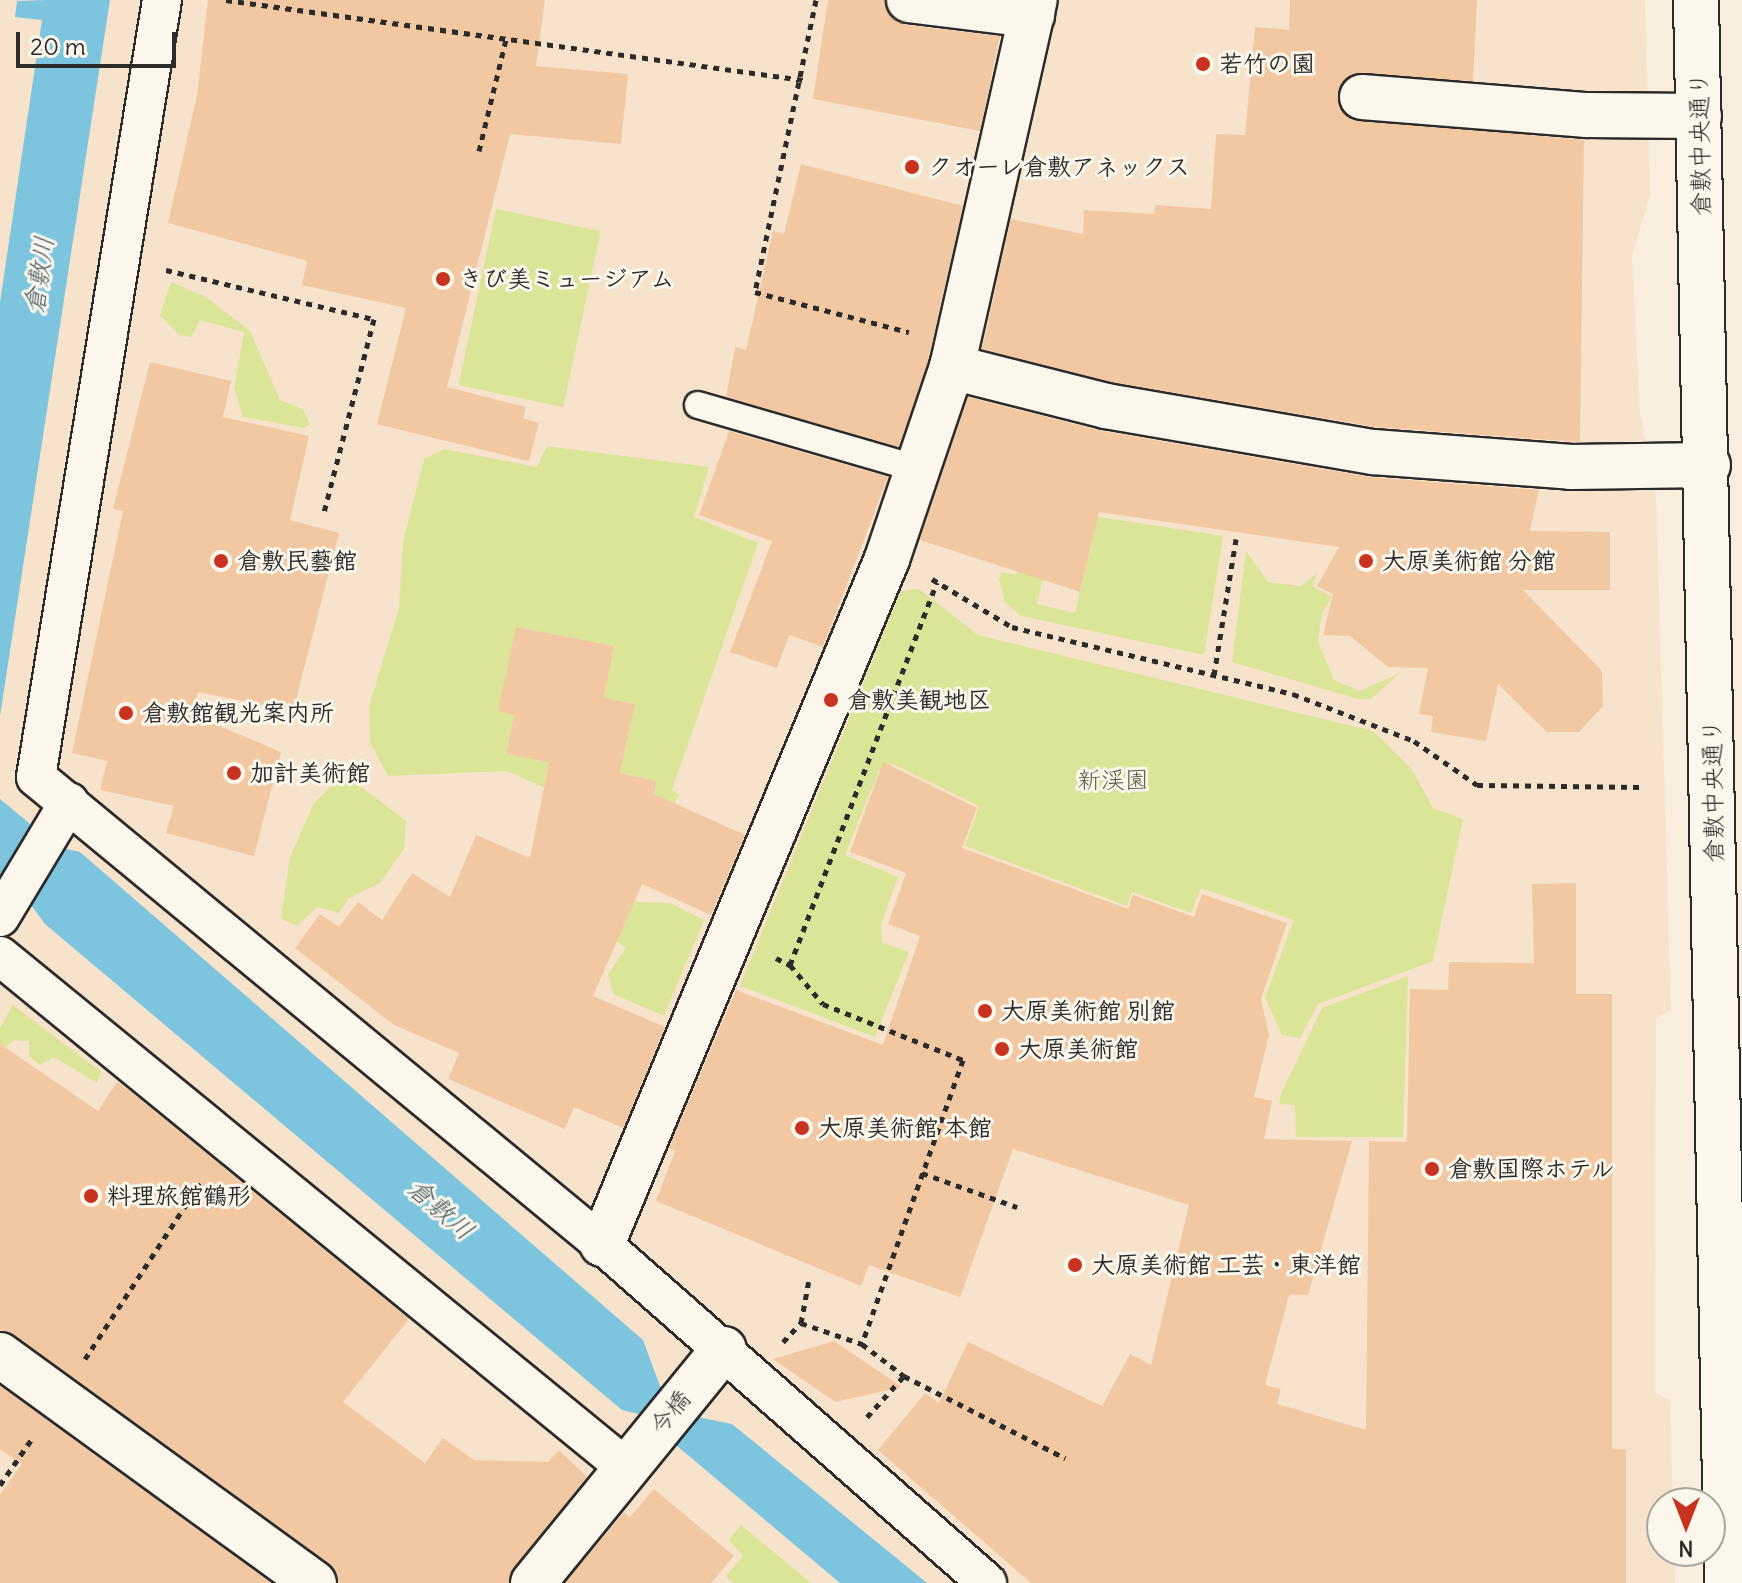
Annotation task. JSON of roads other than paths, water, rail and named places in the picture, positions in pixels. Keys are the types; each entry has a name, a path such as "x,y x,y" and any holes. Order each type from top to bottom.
{"street":[{"path":"162,0 36,777 63,813 602,1244 726,1367 837,1449 987,1583"},
{"path":"602,1244 728,934 887,559 954,355 1034,7 909,0"},
{"name":"倉敷中央通り","path":"1696,0 1708,465 1730,1048 1727,1583"},
{"path":"1362,97 1587,115 1699,116"},
{"path":"954,355 1106,406 1373,452 1571,467 1708,465"},
{"path":"3,912 63,813"},
{"path":"0,956 227,1142 632,1457"},
{"path":"0,1355 314,1583"},
{"name":"今橋","path":"533,1583 632,1457 726,1367"}],"lane":[{"path":"698,405 918,469"}],"water":[{"name":"倉敷川","path":"110,0 0,716 0,302 42,20 15,17 17,1"},
{"name":"倉敷川","path":"0,799 58,847 80,852 643,1340 660,1386 702,1418 732,1424 927,1583 840,1583 639,1414 622,1410 45,924 28,901 0,882"}],"place":[{"name":"若竹の園","path":"1203,64"},
{"name":"クオーレ倉敷アネックス","path":"912,167"},
{"name":"きび美ミュージアム","path":"443,279"},
{"name":"倉敷民藝館","path":"221,561"},
{"name":"大原美術館 分館","path":"1366,561"},
{"name":"倉敷美観地区","path":"831,700"},
{"name":"倉敷館観光案内所","path":"126,713"},
{"name":"加計美術館","path":"234,773"},
{"name":"大原美術館 別館","path":"985,1011"},
{"name":"大原美術館","path":"1002,1049"},
{"name":"大原美術館 本館","path":"802,1128"},
{"name":"倉敷国際ホテル","path":"1432,1169"},
{"name":"料理旅館鶴形","path":"91,1196"},
{"name":"大原美術館 工芸・東洋館","path":"1075,1265"}],"park label":[{"name":"新渓園","path":"1113,780"}]}
